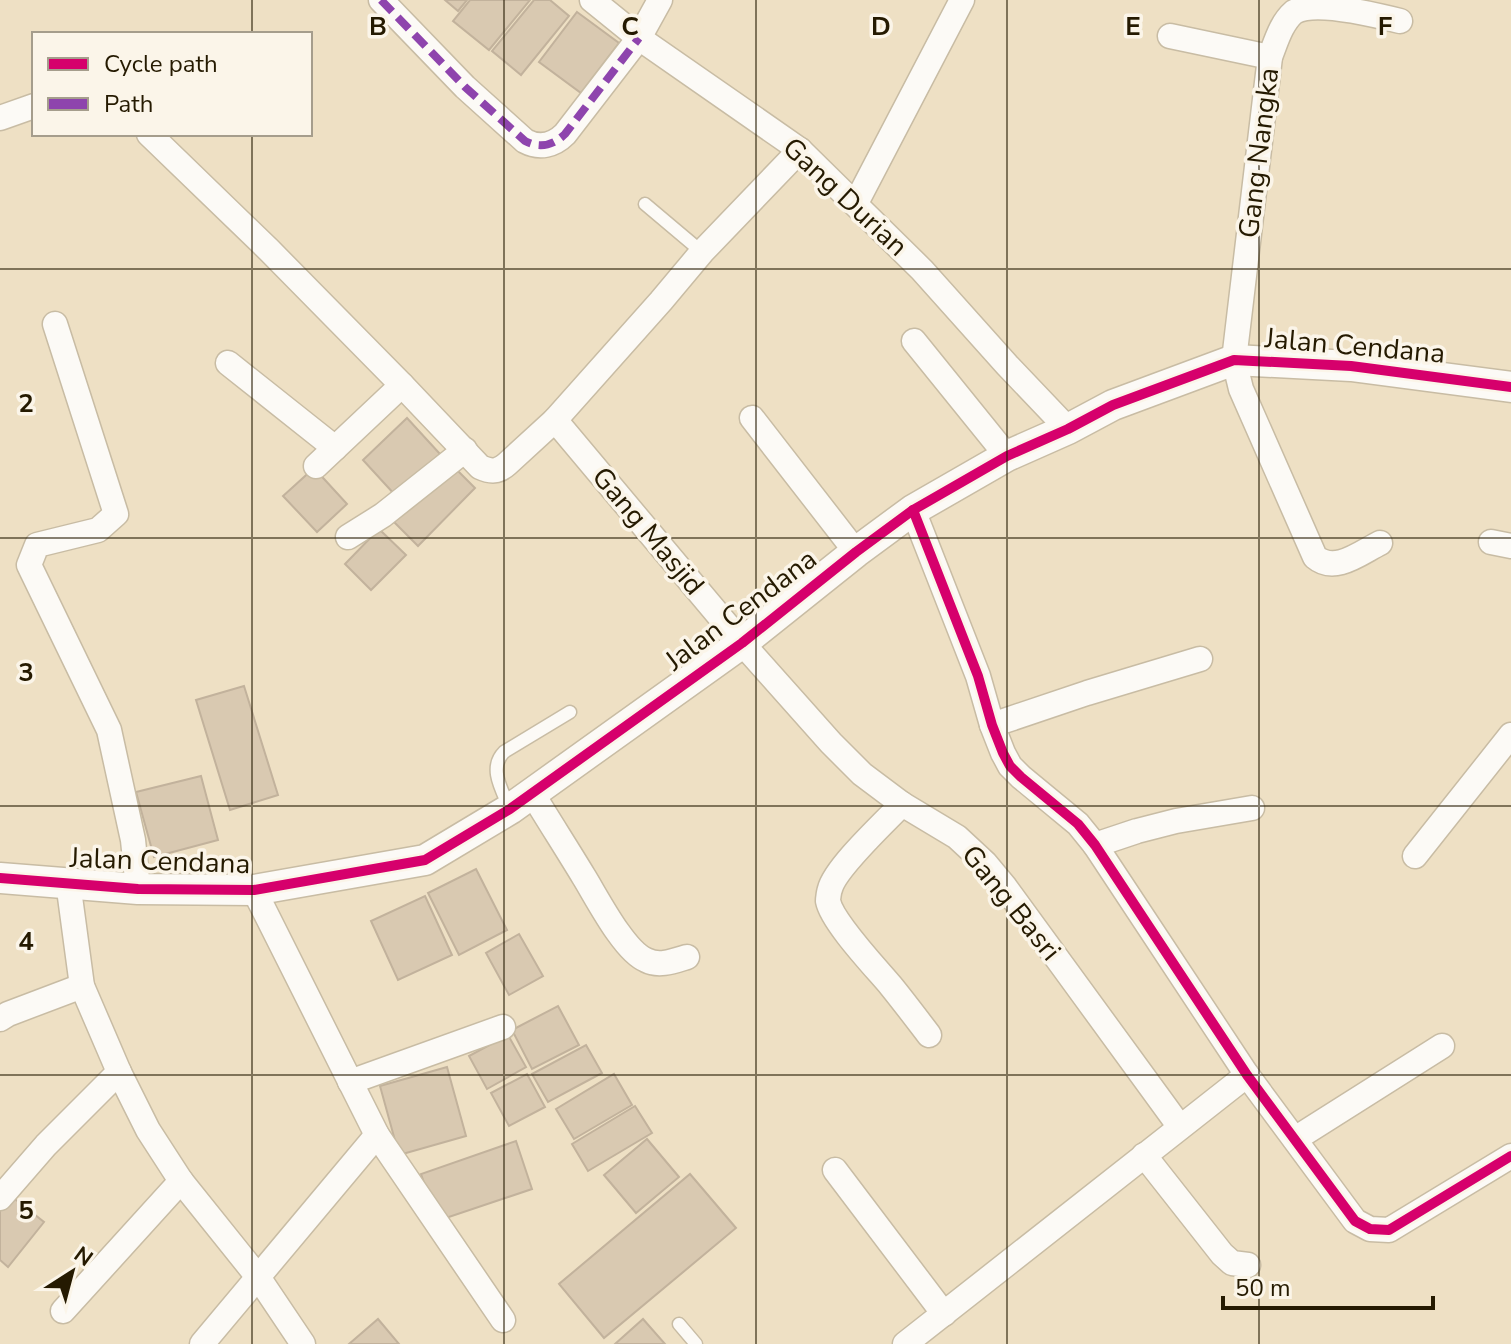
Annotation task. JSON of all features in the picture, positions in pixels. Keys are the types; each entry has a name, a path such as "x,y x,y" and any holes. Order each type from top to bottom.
{"street":[{"name":"Gang Durian","path":"592,0 639,38 800,150 922,270 1068,429"},
{"path":"386,2 465,87 533,145 552,143 565,134 639,38 660,0"},
{"path":"856,203 962,0"},
{"name":"Gang Nangka","path":"1234,360 1270,57 1283,26 1299,9 1315,6 1335,6 1400,21"},
{"path":"1170,36 1270,57"},
{"path":"0,118 32,107"},
{"path":"151,136 269,250 480,467 492,471 507,464 555,420 702,252 800,150"},
{"path":"55,324 116,514 98,530 37,545 29,565 109,730 133,840 138,889"},
{"path":"914,341 1007,456"},
{"path":"1234,360 1241,389 1315,557 1321,562 1341,563 1380,543"},
{"name":"Jalan Cendana","path":"0,878 138,889 254,890 425,860 521,801 742,643 913,510 1007,456 1113,405 1234,360 1351,366 1511,387"},
{"path":"228,363 335,448"},
{"path":"316,466 402,385"},
{"path":"752,418 856,552"},
{"name":"Gang Masjid","path":"555,420 742,643"},
{"path":"348,537 383,515 465,450"},
{"path":"913,510 1010,766 1078,824 1095,845 1247,1075 1355,1221 1370,1229 1389,1230 1511,1156"},
{"name":"Gang Basri","path":"742,643 862,774 902,804 957,837 985,863 1180,1127"},
{"path":"992,725 1200,659"},
{"path":"1415,856 1511,735"},
{"path":"521,801 638,956 657,964 687,957"},
{"path":"902,804 833,880 828,901 857,947 929,1035"},
{"path":"1095,845 1176,821 1252,808"},
{"path":"68,882 82,986 148,1130 181,1181 258,1277 303,1344"},
{"path":"254,890 377,1135 503,1320"},
{"path":"0,1019 82,986"},
{"path":"350,1082 503,1027"},
{"path":"1295,1139 1442,1046"},
{"path":"0,1198 46,1145 119,1072"},
{"path":"919,1340 944,1314 1247,1075"},
{"path":"202,1344 377,1135"},
{"path":"1144,1155 1222,1254 1232,1263 1248,1265"},
{"path":"835,1170 944,1314"},
{"path":"63,1311 181,1181"}],"lane":[{"path":"645,204 702,252"},
{"path":"521,801 501,788 495,767 497,759 570,712"},
{"path":"679,1324 696,1344"}],"building":[{"path":"445,0 467,0 458,11"},
{"path":"470,0 530,0 489,50 453,21"},
{"path":"534,0 550,0 569,16 521,75 492,51"},
{"path":"577,12 619,43 581,93 539,62"},
{"path":"407,418 440,454 396,496 363,460"},
{"path":"452,465 475,488 418,546 394,522"},
{"path":"314,468 347,504 317,532 283,496"},
{"path":"379,529 406,555 371,590 345,564"},
{"path":"244,686 278,795 230,810 196,700"},
{"path":"201,776 218,840 154,857 136,792"},
{"path":"476,869 507,930 459,955 428,893"},
{"path":"425,896 452,955 398,980 371,921"},
{"path":"519,934 543,976 509,995 486,953"},
{"path":"558,1006 579,1045 532,1069 512,1030"},
{"path":"508,1035 526,1067 487,1089 469,1056"},
{"path":"586,1045 602,1073 548,1102 532,1074"},
{"path":"447,1067 466,1136 399,1155 380,1086"},
{"path":"527,1074 545,1107 509,1126 491,1093"},
{"path":"614,1074 632,1105 574,1139 556,1109"},
{"path":"635,1106 652,1133 588,1171 572,1144"},
{"path":"647,1139 679,1177 636,1213 604,1175"},
{"path":"516,1141 532,1189 437,1221 421,1174"},
{"path":"690,1174 736,1228 604,1338 559,1284"},
{"path":"11,1196 44,1222 8,1267 0,1260 0,1209"},
{"path":"378,1319 399,1344 349,1344"},
{"path":"643,1319 665,1344 615,1344"}],"marked path":[{"path":"381,0 465,87 525,141 536,145 551,143 565,134 639,38"}],"cycle path":[{"path":"0,878 138,889 254,890 425,860 510,809 742,643 913,510 1007,456 1113,405 1234,360 1351,366 1511,387"},
{"path":"913,510 1010,766 1078,824 1095,845 1247,1075 1355,1221 1370,1229 1389,1230 1511,1156"}]}
